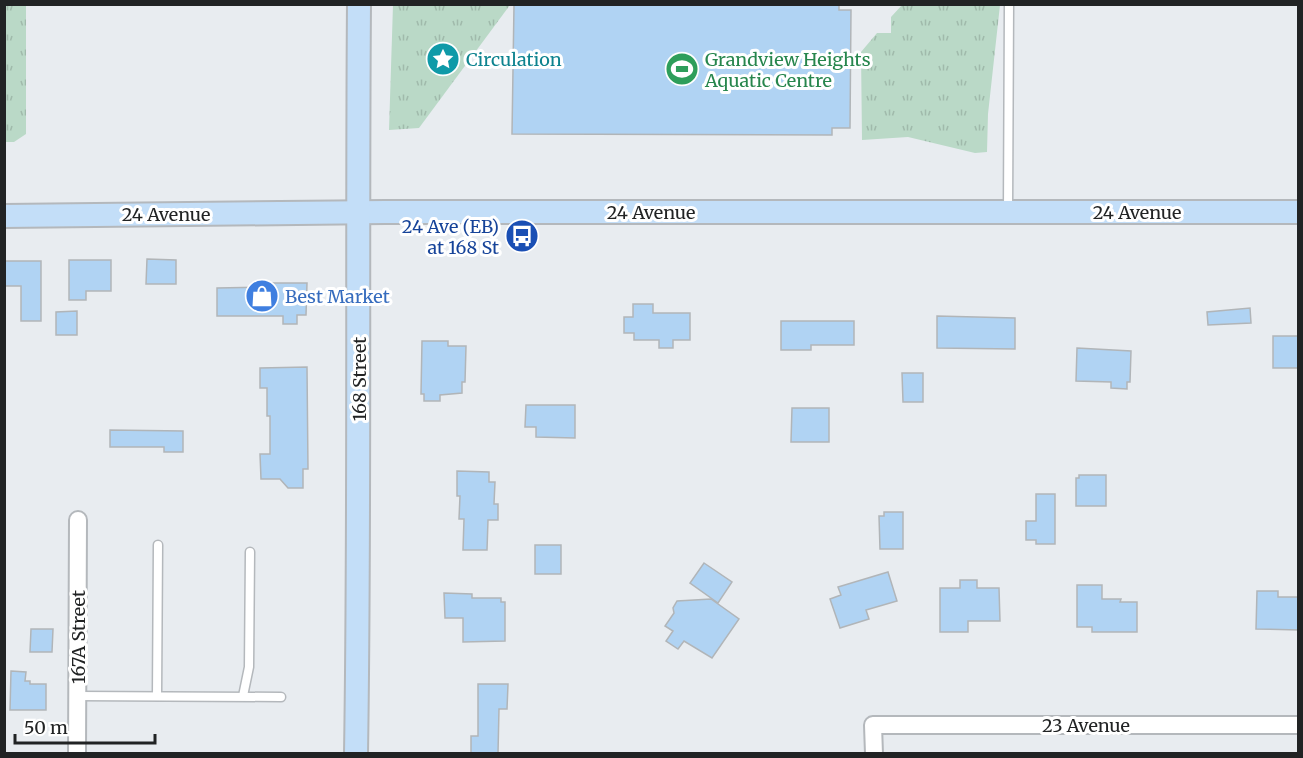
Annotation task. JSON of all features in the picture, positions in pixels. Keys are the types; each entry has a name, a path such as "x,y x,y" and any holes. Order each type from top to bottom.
{"main road":[{"name":"168 Street","path":"356,753 359,524 357,213 359,4"},
{"name":"24 Avenue","path":"4,216 357,213 1299,212"}],"street":[{"name":"167A Street","path":"77,753 78,520"},
{"name":"23 Avenue","path":"874,753 873,725 1299,725"}],"lane":[{"path":"1008,212 1009,4"},
{"path":"157,696 158,545"},
{"path":"243,696 249,667 250,552"},
{"path":"77,696 282,697"}],"green space":[{"path":"5,4 26,5 26,134 14,142 5,142"},
{"path":"393,5 510,5 419,128 389,130"},
{"path":"902,5 1000,5 988,114 987,152 975,153 908,137 862,140 861,52 877,33 891,33 891,17"}],"building":[{"name":"Grandview Heights Aquatic Centre","path":"514,5 839,5 839,10 851,10 850,128 832,128 832,135 512,134"},
{"path":"147,259 176,260 176,284 146,284"},
{"path":"69,260 111,260 111,291 86,291 86,300 69,300"},
{"path":"4,261 41,261 41,321 21,321 21,286 4,286"},
{"name":"Best Market","path":"271,283 307,283 306,315 297,315 297,324 283,324 283,316 217,316 217,288 271,287"},
{"path":"633,304 653,304 653,313 690,313 690,340 673,340 673,348 659,348 659,340 634,340 634,333 624,333 624,317 633,317"},
{"path":"1250,308 1251,323 1208,325 1207,312"},
{"path":"77,311 77,335 56,335 56,312"},
{"path":"937,316 1015,318 1015,349 937,348"},
{"path":"781,321 854,321 854,345 811,345 811,350 781,350"},
{"path":"1273,336 1299,336 1299,368 1273,368"},
{"path":"422,341 448,341 448,346 466,346 465,382 462,382 462,393 440,395 440,401 424,401 424,394 421,394"},
{"path":"1077,348 1131,351 1130,382 1127,382 1127,389 1111,388 1111,382 1076,381"},
{"path":"307,367 308,469 303,469 303,488 288,488 280,479 261,479 260,454 270,454 270,416 267,416 267,388 260,388 260,368"},
{"path":"902,373 923,373 923,402 903,402"},
{"path":"526,405 575,405 575,438 536,437 536,427 525,427"},
{"path":"792,408 829,408 829,442 791,442"},
{"path":"110,430 183,431 183,452 164,452 164,447 110,447"},
{"path":"457,471 489,472 489,482 495,482 494,504 498,504 498,520 488,520 487,550 463,550 464,519 459,519 460,496 457,496"},
{"path":"1079,475 1106,475 1106,506 1076,506 1076,478 1079,478"},
{"path":"1036,494 1055,494 1055,544 1036,544 1036,540 1026,540 1026,521 1036,521"},
{"path":"884,512 903,512 903,549 880,549 879,516 884,516"},
{"path":"535,545 561,545 561,574 535,574"},
{"path":"704,563 732,582 718,603 690,583"},
{"path":"888,572 897,601 866,610 869,619 840,628 830,599 841,595 838,587"},
{"path":"960,580 977,580 977,588 999,588 1000,621 968,621 968,632 940,632 940,588 960,588"},
{"path":"1077,585 1102,585 1102,599 1137,602 1137,632 1092,632 1092,627 1077,627"},
{"path":"1257,591 1278,591 1278,597 1299,597 1299,630 1256,629"},
{"path":"444,593 472,594 472,598 501,598 501,602 505,602 505,641 463,642 463,618 445,618"},
{"path":"711,599 739,619 712,658 684,641 678,649 666,641 673,631 665,626 674,613 673,608 677,601"},
{"path":"31,629 53,629 52,652 30,652"},
{"path":"11,671 26,672 25,681 30,681 30,684 46,684 46,710 10,710"},
{"path":"478,684 508,684 507,709 499,709 498,753 471,753 471,736 478,736"}],"place":[{"name":"Circulation","path":"443,59"},
{"name":"Grandview Heights Aquatic Centre","path":"682,69"},
{"name":"24 Ave (EB) at 168 St","path":"522,236"},
{"name":"Best Market","path":"262,296"}]}
